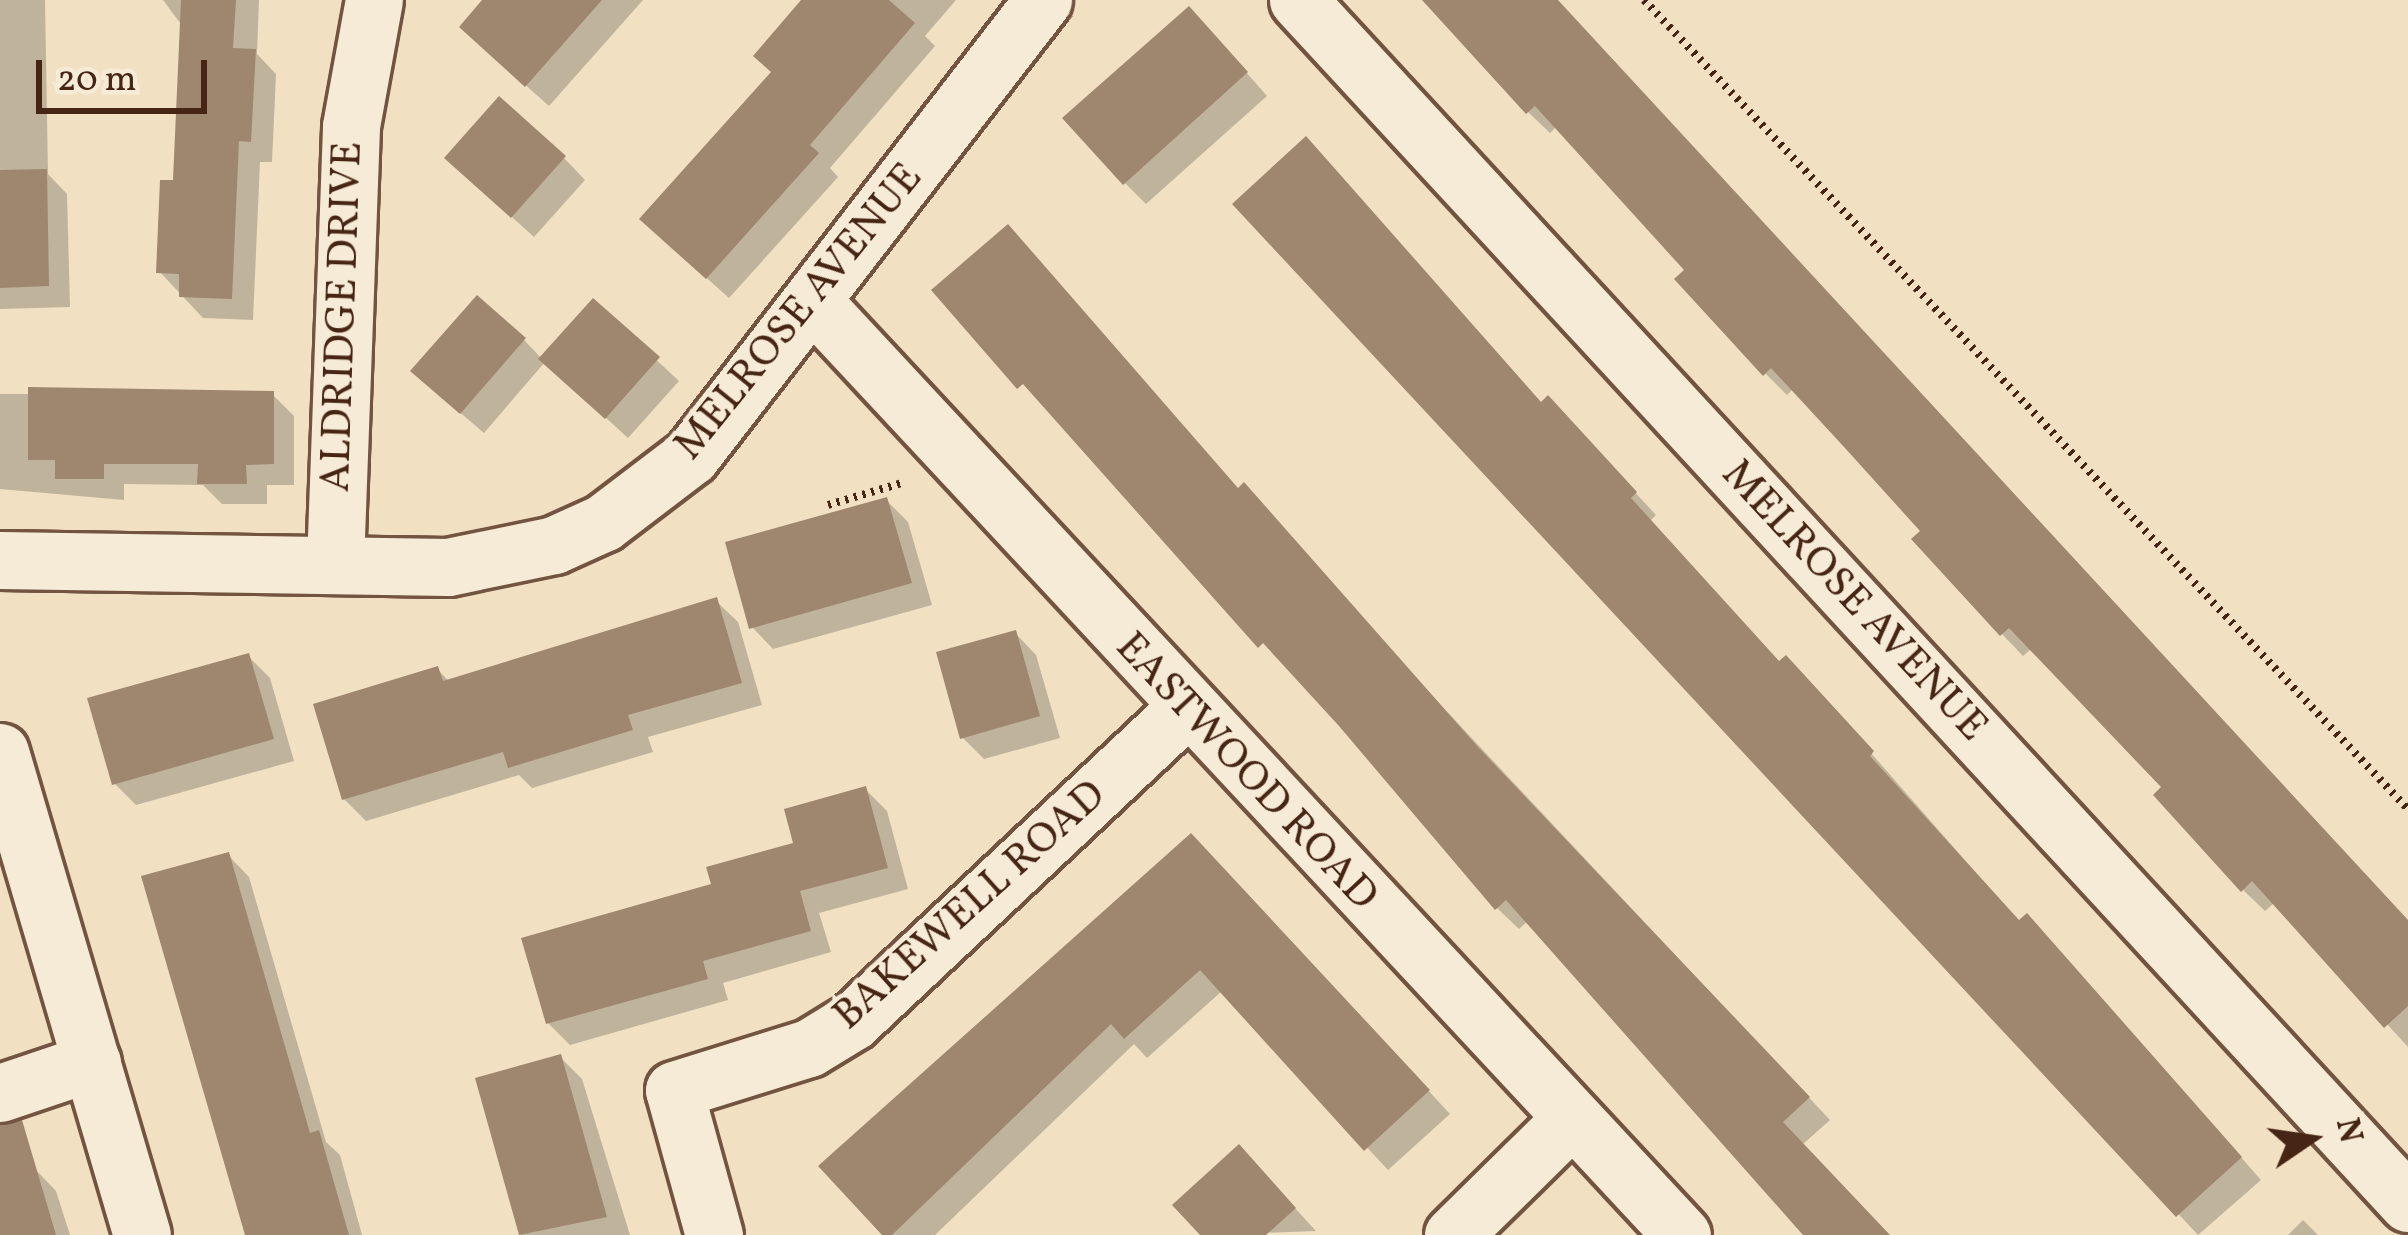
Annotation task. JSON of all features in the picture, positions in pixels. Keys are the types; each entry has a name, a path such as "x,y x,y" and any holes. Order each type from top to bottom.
{"street":[{"name":"ALDRIDGE DRIVE","path":"335,564 351,126 374,0"},
{"name":"MELROSE AVENUE","path":"0,560 335,564 501,560 603,523 692,456 814,304 1043,0"},
{"name":"MELROSE AVENUE","path":"1298,0 2408,1203"},
{"name":"EASTWOOD ROAD","path":"814,304 1185,710 1569,1121 1682,1235"},
{"name":"BAKEWELL ROAD","path":"714,1235 674,1090 809,1048 853,1022 1185,710"},
{"path":"0,752 142,1235"},
{"path":"0,1093 92,1062"},
{"path":"1453,1235 1569,1121"}],"path":[{"path":"1645,0 2408,809"},
{"path":"828,505 908,482"}],"building":[{"path":"181,0 236,0 233,48 256,49 251,142 239,141 232,299 179,297 179,274 156,273 160,180 173,180"},
{"path":"482,0 602,0 525,87 459,27"},
{"path":"801,0 889,0 915,23 810,145 819,153 706,279 639,219 771,72 753,56"},
{"path":"1422,0 1558,0 2408,920 2408,1006 2384,1028 2252,881 2241,892 2153,795 2161,787 2009,628 2000,636 1911,539 1920,531 1845,448 1771,368 1763,376 1674,279 1684,270 1535,106 1526,114"},
{"path":"1189,6 1248,72 1123,185 1062,118"},
{"path":"499,96 566,156 511,218 444,158"},
{"path":"1306,136 1541,402 1548,395 1637,492 1631,498 1779,661 1786,655 1874,751 1870,756 2019,920 2027,913 2242,1157 2176,1217 1232,204"},
{"path":"47,169 49,286 0,288 0,170"},
{"path":"1008,224 1238,488 1244,482 1478,747 1810,1097 1783,1122 1890,1235 1803,1235 1506,900 1495,910 1263,643 1258,648 1023,384 1017,389 931,290"},
{"path":"477,295 526,338 460,414 410,371"},
{"path":"593,298 660,357 605,419 538,359"},
{"path":"28,387 274,391 274,464 246,465 247,484 197,484 198,464 104,464 104,479 55,479 55,460 28,460"},
{"path":"887,497 912,583 749,629 725,542"},
{"path":"717,597 742,683 628,715 633,730 508,768 503,752 342,800 313,704 438,666 443,681"},
{"path":"1016,630 1040,716 960,739 936,652"},
{"path":"249,653 274,739 112,785 87,698"},
{"path":"866,786 888,868 800,891 811,931 703,961 708,979 546,1024 521,938 711,884 706,867 793,843 784,809"},
{"path":"1191,833 1430,1090 1364,1151 1200,970 1124,1039 1111,1024 892,1235 882,1235 818,1166"},
{"path":"229,852 310,1133 319,1130 349,1235 245,1235 141,876"},
{"path":"561,1054 607,1217 519,1235 475,1078"},
{"path":"22,1120 56,1235 0,1235 0,1125"},
{"path":"1239,1144 1296,1208 1266,1235 1200,1235 1172,1205"}]}
